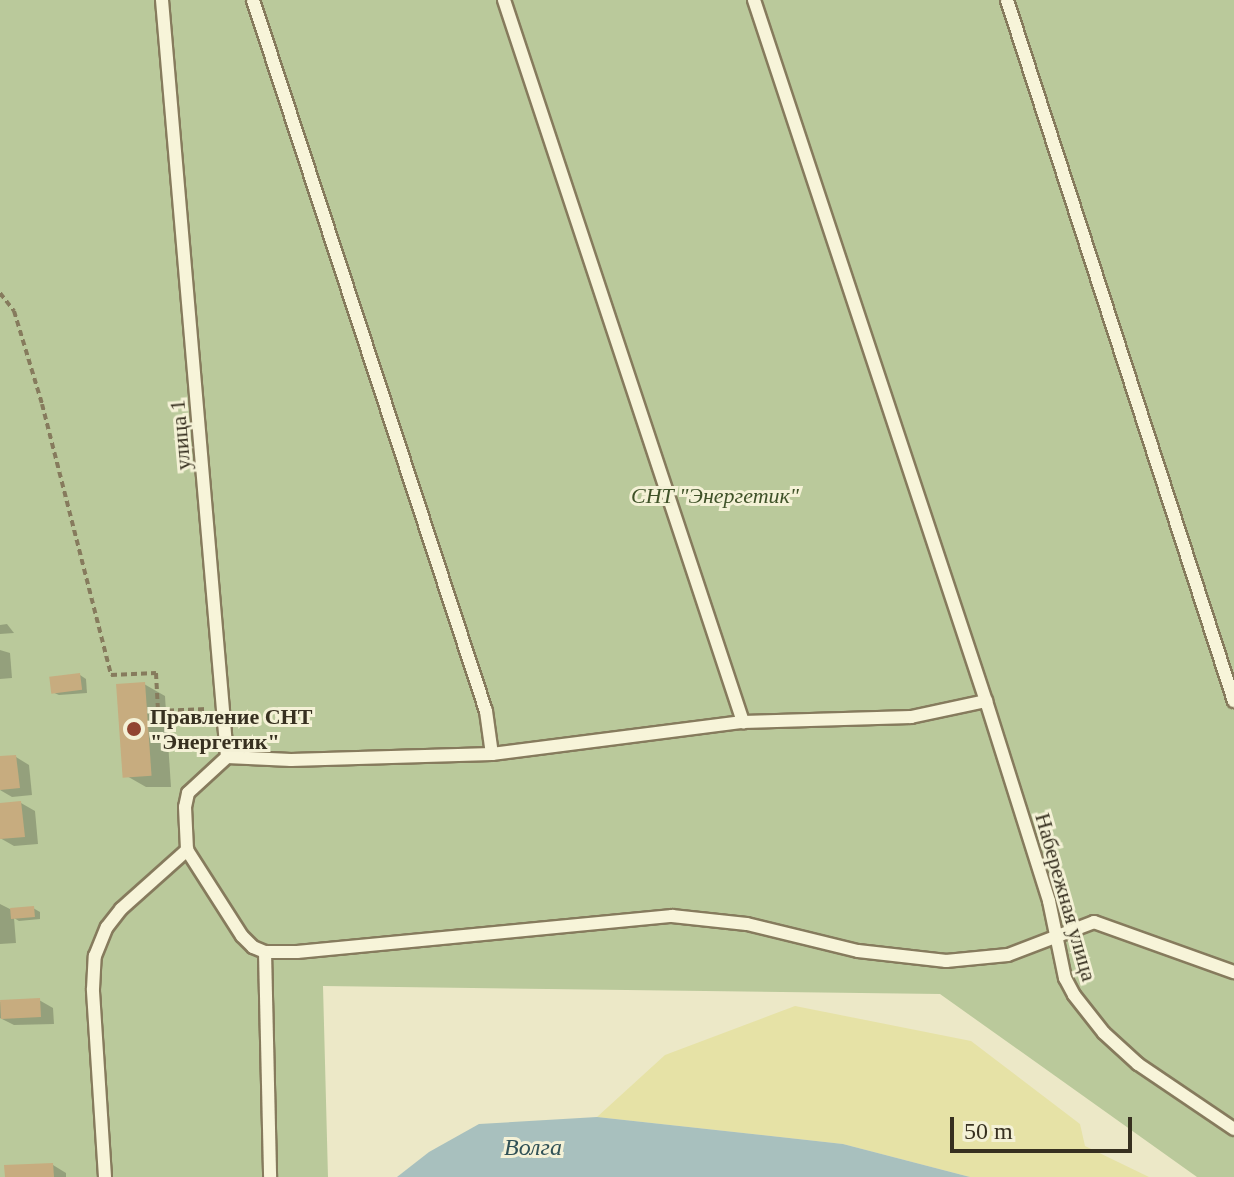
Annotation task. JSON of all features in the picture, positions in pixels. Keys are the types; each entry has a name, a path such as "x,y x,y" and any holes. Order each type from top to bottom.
{"lane":[{"name":"улица 1","path":"162,0 227,757"},
{"path":"253,0 486,711 492,754"},
{"path":"504,0 743,722"},
{"name":"Набережная улица","path":"754,0 986,701 1049,901 1065,978 1074,995 1104,1033 1138,1064 1234,1129"},
{"path":"1007,0 1234,701"},
{"path":"986,701 911,717 743,722 492,754 291,760 227,757 188,793 185,807 187,850 242,936 253,947 265,952 297,952 672,916 747,924 895,957 946,961 1008,955 1094,922 1234,972"},
{"path":"105,1177 93,989 95,956 107,927 121,909 187,850"},
{"path":"265,952 270,1177"}],"path":[{"path":"0,293 14,311 42,404 111,675 156,673 158,711 222,708"}],"green space":[{"name":"СНТ \"Энергетик\"","path":"0,0 1234,0 1234,1177 1197,1177 940,994 323,986 328,1177 0,1177"}],"sand":[{"path":"795,1006 971,1041 1080,1124 1085,1146 1149,1177 970,1177 843,1144 597,1117 665,1055"}],"water":[{"name":"Волга","path":"597,1117 843,1144 970,1177 397,1177 429,1152 479,1124"}],"building":[{"path":"80,673 82,690 51,694 49,677"},
{"name":"Правление СНТ \"Энергетик\"","path":"145,682 152,776 123,778 116,684"},
{"path":"16,755 20,788 0,790 0,756"},
{"path":"21,801 25,837 0,839 0,803"},
{"path":"34,906 35,917 11,919 10,908"},
{"path":"40,998 41,1017 1,1019 0,1000"},
{"path":"53,1163 54,1177 5,1177 4,1165"}],"place":[{"name":"Правление СНТ \"Энергетик\"","path":"134,729"}]}
